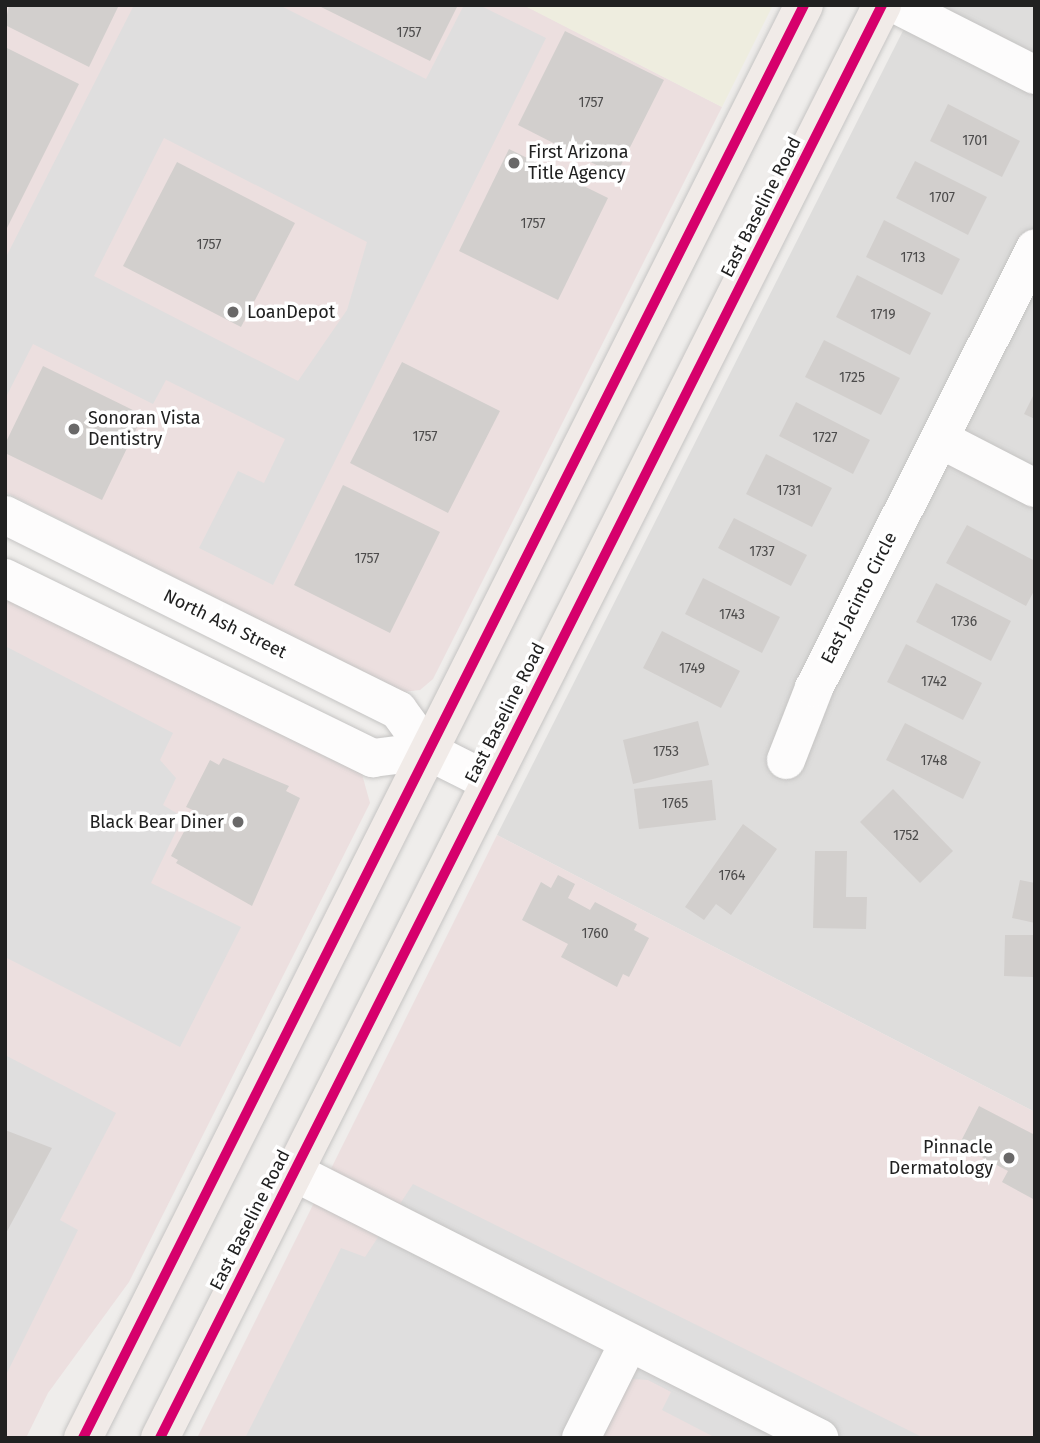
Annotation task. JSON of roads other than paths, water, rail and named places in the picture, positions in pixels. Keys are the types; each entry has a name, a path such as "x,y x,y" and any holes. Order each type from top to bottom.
{"main road":[{"path":"83,1438 804,5"},
{"name":"East Baseline Road","path":"160,1438 882,5"}],"street":[{"path":"897,5 1035,75"},
{"name":"East Jacinto Circle","path":"786,760 814,688 1035,248"},
{"path":"940,439 1035,488"},
{"name":"North Ash Street","path":"5,515 398,710 428,751 490,782"},
{"path":"5,578 373,758 428,751"},
{"path":"294,1172 819,1438"},
{"path":"581,1438 629,1342"}],"place":[{"name":"First Arizona Title Agency","path":"514,163"},
{"name":"LoanDepot","path":"233,312"},
{"name":"Sonoran Vista Dentistry","path":"74,429"},
{"name":"Black Bear Diner","path":"238,822"},
{"name":"Pinnacle Dermatology","path":"1009,1158"}]}
